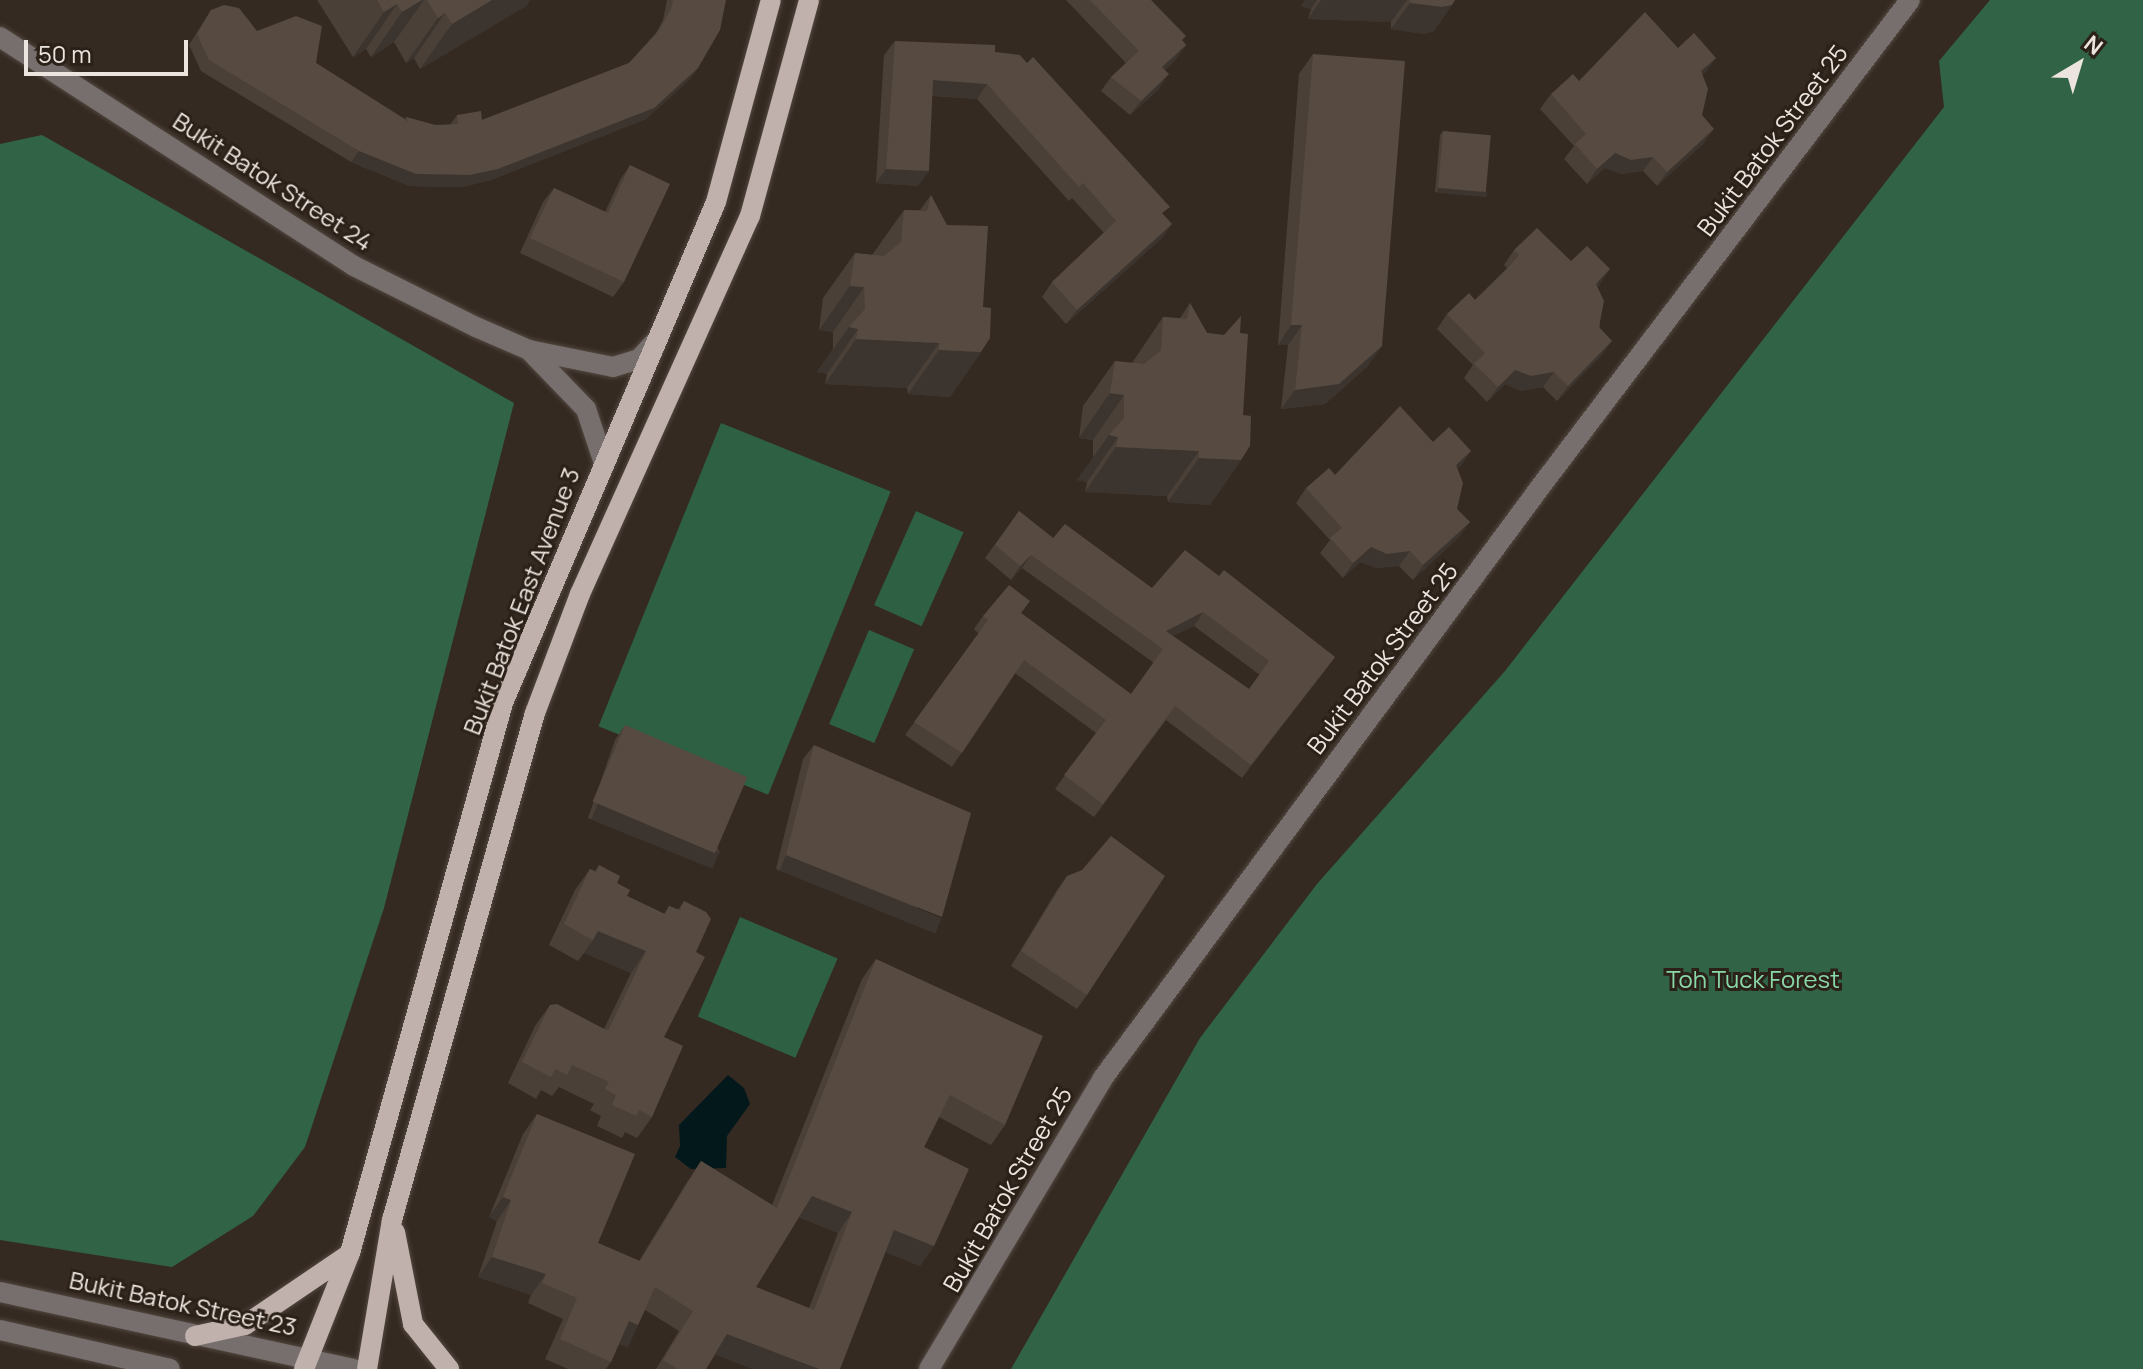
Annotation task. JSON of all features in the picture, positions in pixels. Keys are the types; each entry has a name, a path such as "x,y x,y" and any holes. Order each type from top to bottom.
{"main road":[{"name":"Bukit Batok East Avenue 3","path":"306,1362 350,1253 503,703 716,202 771,0"},
{"path":"367,1369 392,1220 535,713 580,594 750,216 809,0"},
{"path":"392,1220 413,1324 449,1369"},
{"path":"195,1336 245,1325 350,1253"}],"street":[{"name":"Bukit Batok Street 25","path":"929,1369 1103,1078 1541,486 1910,0"},
{"name":"Bukit Batok Street 24","path":"0,37 354,266 529,350 620,367 639,359 654,343"},
{"name":"Bukit Batok Street 24","path":"529,350 586,409 604,463"},
{"name":"Bukit Batok Street 23","path":"0,1292 306,1362 354,1369"},
{"path":"0,1330 170,1369"}],"green space":[{"name":"Toh Tuck Forest","path":"1990,0 2143,0 2143,1369 1011,1369 1200,1038 1317,884 1505,671 1944,107 1939,61"},
{"path":"42,135 514,403 384,908 305,1147 253,1216 172,1267 0,1240 0,144"},
{"path":"721,423 891,492 768,795 599,726"},
{"path":"916,511 964,532 922,626 874,605"},
{"path":"869,630 914,649 874,743 829,724"},
{"path":"740,917 838,958 795,1058 698,1016"}],"shaded area":[{"path":"728,1075 744,1088 750,1104 727,1136 726,1168 691,1169 675,1157 680,1146 679,1125"}],"building":[{"path":"377,0 422,0 402,12 397,4 384,12"},
{"path":"427,0 492,0 452,24 445,13 438,18"},
{"path":"673,0 726,0 720,30 698,68 654,108 498,169 470,175 416,174 359,151 209,60 197,34 211,10 224,5 239,8 257,31 296,16 322,26 316,63 409,122 406,117 435,125 458,124 457,115 481,111 482,120 629,63 659,30"},
{"path":"1090,0 1151,0 1186,36 1182,40 1186,45 1162,67 1169,74 1141,101 1111,77 1139,51"},
{"path":"1410,0 1455,0 1452,5 1442,7 1410,3"},
{"path":"1645,12 1678,48 1694,33 1716,58 1701,71 1708,89 1702,115 1714,129 1667,172 1653,157 1631,160 1615,153 1597,169 1575,144 1586,134 1551,94 1573,74 1579,81"},
{"path":"895,41 995,45 995,52 1020,55 1027,63 1033,57 1170,207 1162,213 1172,224 1077,310 1052,282 1116,221 1083,183 1079,187 987,84 933,80 929,171 886,169"},
{"path":"1313,54 1405,61 1382,346 1339,384 1295,390 1302,325 1291,325"},
{"path":"1443,131 1491,135 1486,192 1438,188"},
{"path":"630,165 670,184 624,282 530,238 554,188 608,213"},
{"path":"931,195 947,225 988,226 983,307 991,308 990,338 981,352 939,350 939,343 856,339 858,329 849,327 865,309 864,287 850,286 855,253 884,256 901,242 904,210 927,211"},
{"path":"1537,228 1571,261 1587,246 1610,269 1596,284 1604,301 1599,327 1612,341 1568,386 1554,372 1531,376 1515,370 1498,387 1474,364 1485,353 1447,314 1469,293 1475,300 1508,268 1519,255 1514,250"},
{"path":"1190,303 1207,333 1224,335 1241,316 1240,333 1248,334 1243,415 1251,416 1250,446 1241,460 1199,458 1199,451 1116,447 1118,437 1109,435 1124,418 1124,395 1110,393 1115,361 1144,364 1161,350 1163,317 1187,319"},
{"path":"1400,406 1433,442 1449,427 1471,451 1456,465 1463,483 1457,509 1470,522 1423,565 1410,551 1387,554 1371,547 1353,563 1330,538 1342,528 1306,488 1329,468 1335,475"},
{"path":"1019,511 1053,538 1065,524 1152,588 1185,550 1219,576 1224,570 1335,657 1251,765 1175,706 1103,804 1064,775 1106,720 1024,660 962,753 914,722 988,620 983,616 1009,585 1030,601 1021,613 1131,694 1163,649 1031,555 1020,566 995,545","holes":["1203,612 1269,661 1249,689 1166,631"]},
{"path":"625,725 747,777 715,853 593,801"},
{"path":"814,745 971,813 942,917 786,855"},
{"path":"1111,836 1165,876 1087,995 1021,951 1067,876 1082,870"},
{"path":"599,865 620,876 617,883 630,890 627,896 665,914 669,906 680,910 684,901 706,912 711,919 696,952 705,957 664,1037 683,1046 652,1117 639,1110 636,1116 612,1105 616,1095 605,1089 609,1082 572,1065 567,1075 555,1069 551,1077 522,1062 550,1005 557,1004 608,1031 646,951 598,931 593,940 564,924 590,869 596,872"},
{"path":"876,959 1043,1036 1005,1125 950,1095 924,1147 969,1169 934,1246 894,1230 840,1369 819,1369 727,1334 706,1369 678,1369 663,1360 693,1311 655,1287 638,1325 629,1321 611,1362 560,1339 577,1298 542,1283 546,1274 492,1257 511,1200 503,1197 537,1114 635,1154 598,1243 640,1261 701,1161 777,1208","holes":["812,1196 852,1212 814,1310 756,1287"]}]}
